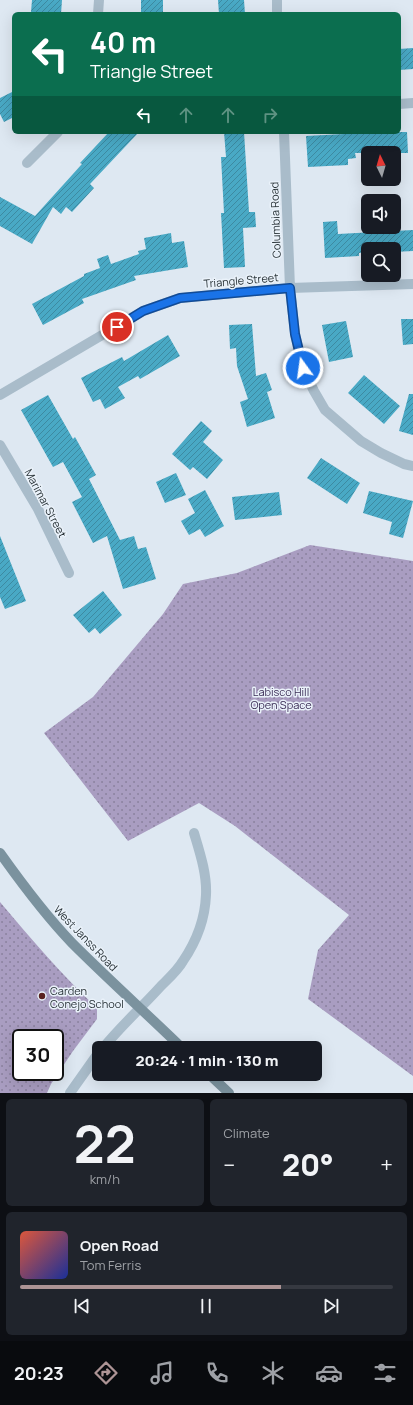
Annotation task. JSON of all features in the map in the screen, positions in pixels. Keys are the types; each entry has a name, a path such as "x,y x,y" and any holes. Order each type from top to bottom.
{"main road":[{"name":"West Janss Road","path":"0,853 20,882 50,919 175,1041"},
{"path":"216,1081 229,1093"}],"street":[{"path":"98,12 99,0"},
{"path":"277,0 277,12"},
{"path":"401,104 413,103"},
{"path":"27,163 56,134"},
{"name":"Columbia Road","path":"284,134 290,288 295,334 303,368 325,410 361,441 381,453 404,464 413,466"},
{"name":"Triangle Street","path":"0,395 143,311 180,298 290,288 413,284"},
{"name":"Marimar Street","path":"0,445 38,509 69,573"},
{"path":"109,1041 183,962 202,921 206,895 201,856 194,833"},
{"path":"70,1093 92,1062"}],"green space":[{"name":"Labisco Hill Open Space","path":"310,545 413,561 413,1076 308,999 318,950 349,915 235,826 199,803 128,841 44,733 93,697 163,614 183,584 237,573"},
{"name":"Carden Conejo School","path":"0,902 71,983 97,1008 97,1019 64,1064 64,1029 12,1029 12,1081 53,1081 47,1093 0,1093"}],"building":[{"path":"32,0 62,0 61,12 31,12"},
{"path":"141,0 163,0 163,12 141,12"},
{"path":"218,0 244,0 245,12 219,12"},
{"path":"413,48 413,69 401,70 401,49"},
{"path":"12,92 12,118 4,122 0,114 0,98"},
{"path":"401,132 407,132 408,153 401,153 401,146 361,146 361,153 355,153 356,158 348,159 348,165 308,167 306,136 401,134"},
{"path":"107,134 137,134 90,184 94,188 72,212 66,207 61,214 53,207 32,244 0,226 0,197 35,216 82,164 80,163"},
{"path":"224,134 244,134 249,212 255,212 256,227 243,228 245,267 224,268 221,213 224,213 221,157 226,157"},
{"path":"337,221 338,234 361,233 361,234 401,234 401,231 413,230 413,251 401,252 401,242 361,242 361,253 359,253 359,256 325,258 323,222"},
{"path":"171,233 172,243 184,241 188,267 134,276 136,280 82,299 84,303 43,325 32,304 84,276 84,274 100,268 97,259 108,255 111,264 139,254 138,251 146,249 144,238"},
{"path":"401,319 413,319 413,344 403,345"},
{"path":"346,321 353,357 329,362 322,325"},
{"path":"252,324 256,376 266,373 272,390 267,392 275,418 247,427 240,402 248,399 237,366 236,348 230,349 229,325"},
{"path":"168,335 180,356 140,379 138,376 118,387 125,398 105,409 100,399 93,402 81,378 122,357 124,361"},
{"path":"364,375 400,406 384,424 348,393"},
{"path":"409,394 413,394 413,435 399,431"},
{"path":"48,395 73,439 75,437 96,475 89,479 120,540 134,536 138,549 146,547 156,579 123,589 107,536 93,543 72,502 82,497 63,462 53,467 21,410"},
{"path":"201,421 212,431 203,442 223,460 207,479 193,467 190,470 172,454"},
{"path":"321,458 360,483 347,504 307,478"},
{"path":"176,473 186,495 165,503 156,482"},
{"path":"205,490 224,526 205,537 200,529 189,535 181,521 195,513 188,499"},
{"path":"369,491 413,501 403,538 389,534 392,522 363,513"},
{"path":"279,492 282,515 235,520 232,497"},
{"path":"0,536 26,601 5,609 0,597"},
{"path":"103,591 122,615 100,634 95,628 89,633 73,615"}],"place":[{"name":"Carden Conejo School","path":"42,996"}],"route":[{"path":"117,327 143,311 180,298 290,288 295,334 303,368"}]}
